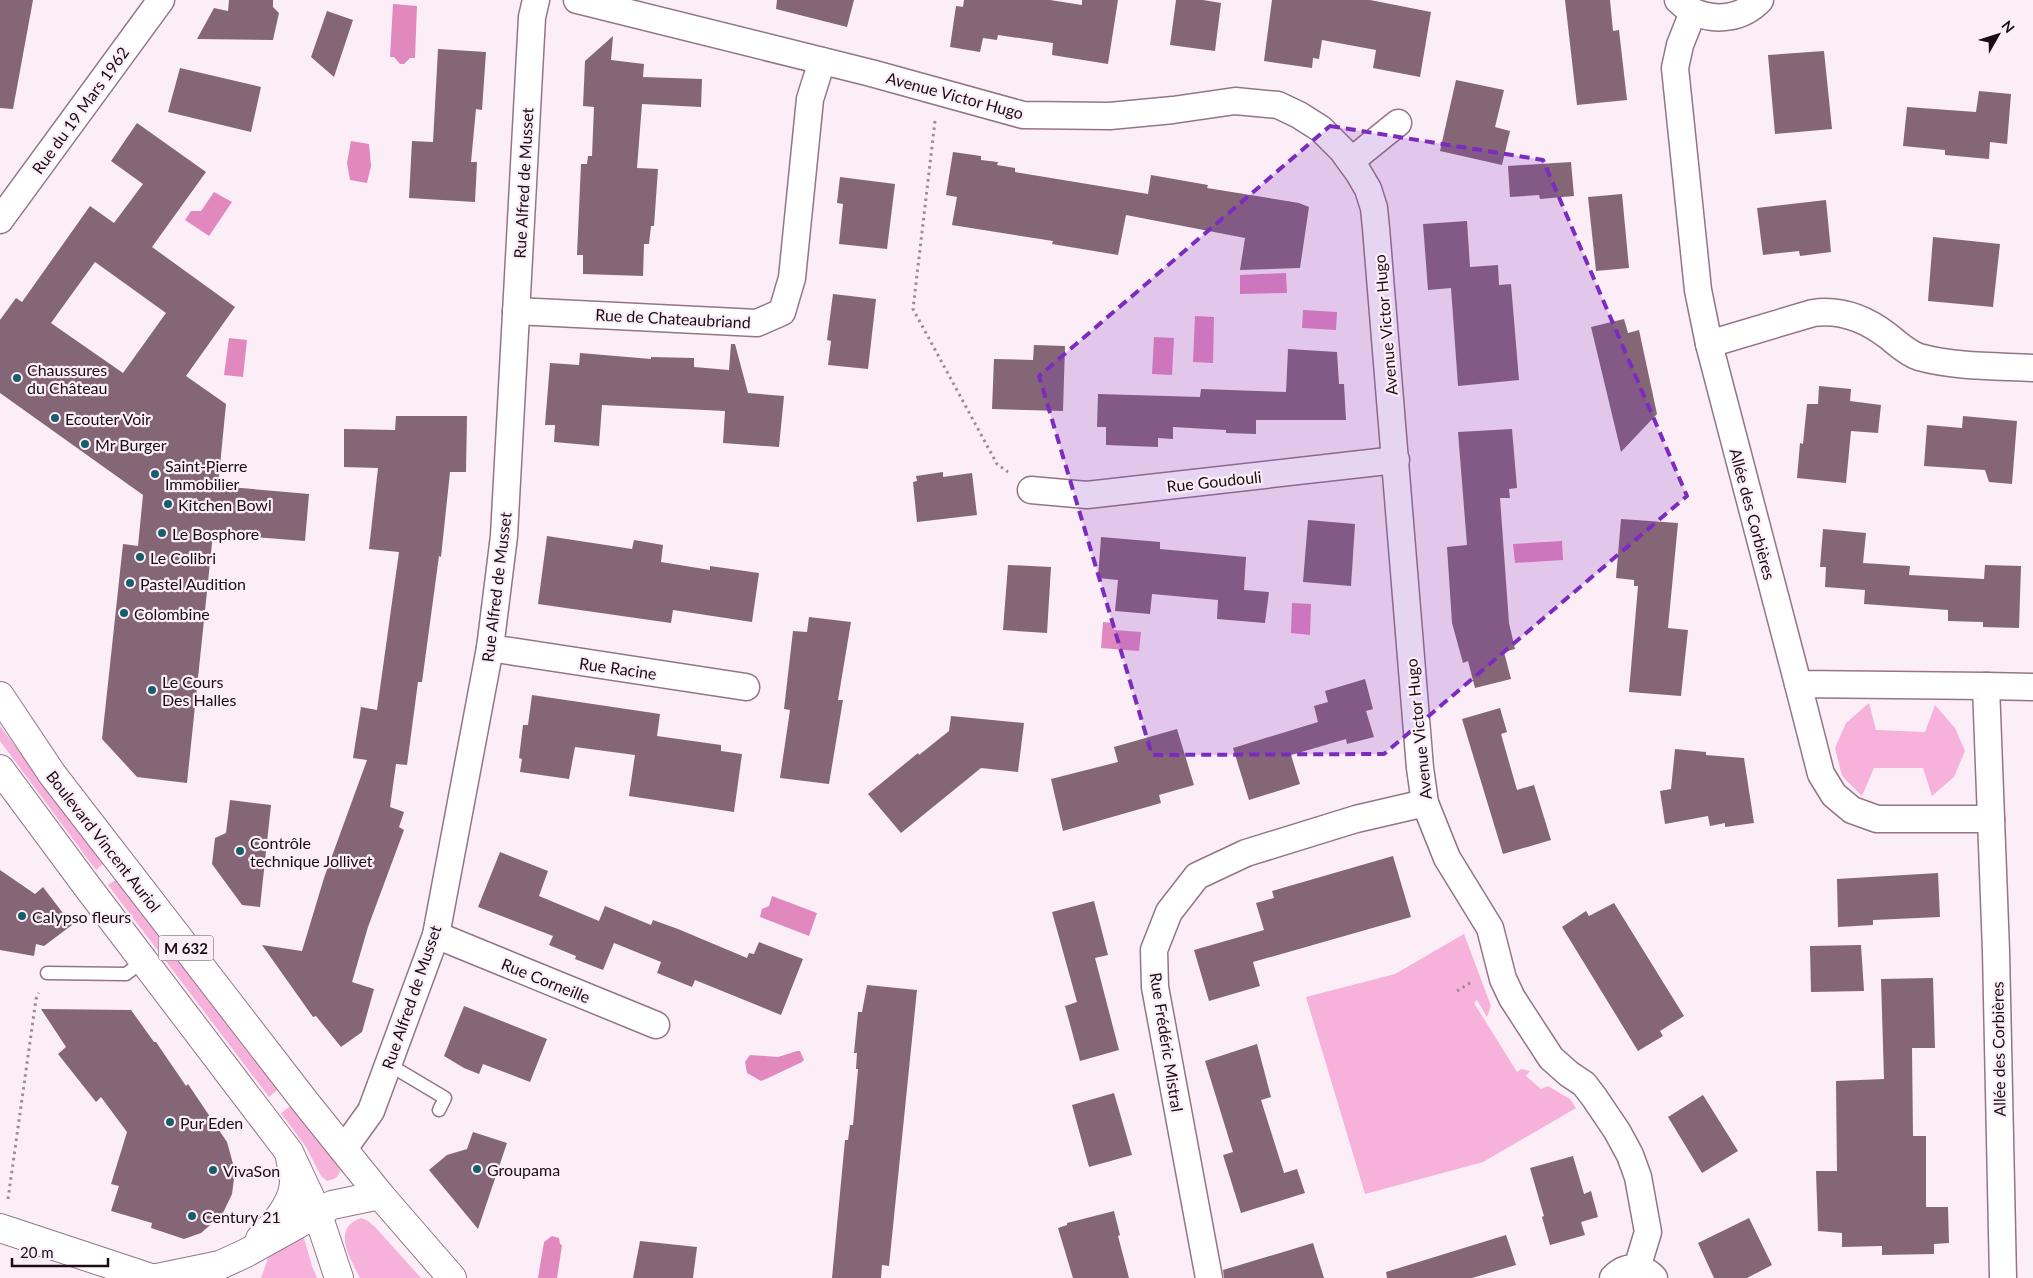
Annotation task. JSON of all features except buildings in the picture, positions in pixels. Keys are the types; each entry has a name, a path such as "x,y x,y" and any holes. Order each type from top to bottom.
{"main road":[{"name":"Boulevard Vincent Auriol","path":"0,696 52,774 343,1150 380,1195"},
{"name":"M 632","path":"0,769 289,1152 317,1212 339,1278"},
{"path":"246,1253 274,1226 290,1200 294,1183 289,1152"},
{"name":"M 632","path":"380,1195 449,1277"},
{"path":"158,1278 220,1265 246,1253 332,1205 380,1195"},
{"path":"2,1229 151,1278"}],"street":[{"name":"Rue du 19 Mars 1962","path":"0,220 160,0"},
{"name":"Rue Alfred de Musset","path":"343,1150 371,1111 436,935 490,648 504,536 532,17 536,0"},
{"name":"Avenue Victor Hugo","path":"577,0 822,61 1023,115 1056,117 1119,115 1173,110 1235,101 1278,105 1300,115 1320,129 1342,150 1368,189 1374,208 1420,768 1425,803 1447,858 1490,928 1503,979 1512,998 1551,1058 1584,1084 1594,1097 1617,1131 1630,1155 1638,1177 1648,1232 1635,1275"},
{"path":"1686,6 1722,19 1750,10 1760,0"},
{"name":"Allée des Corbières","path":"1686,6 1676,68 1698,290 1709,344 1821,774 1834,795 1852,810 1877,819 1990,819"},
{"name":"Rue de Chateaubriand","path":"516,311 756,323 782,312 792,278 810,99 822,61"},
{"path":"1350,161 1398,123"},
{"path":"1709,344 1813,313 1826,311 1840,313 1870,324 1917,356 1951,363 2033,368"},
{"name":"Rue Goudouli","path":"1031,490 1087,495 1396,460"},
{"name":"Rue Racine","path":"490,648 746,687"},
{"path":"1798,684 2033,687"},
{"name":"Allée des Corbières","path":"1986,686 1996,951 2003,1278"},
{"name":"Rue Frédéric Mistral","path":"1209,1278 1155,987 1154,950 1169,912 1197,876 1246,853 1356,819 1425,803"},
{"name":"Rue Corneille","path":"436,935 656,1025"}],"lane":[{"path":"47,973 126,974 143,961"},
{"path":"388,1064 445,1098 439,1110"}],"path":[{"path":"938,91 913,309 998,464 1031,490"},
{"path":"2,1229 36,999 47,973"},
{"path":"1458,991 1480,976"}],"highlighted area":[{"path":"1330,126 1543,160 1687,496 1384,754 1152,755 1039,376"}],"shaded area":[{"path":"393,4 417,6 415,58 410,58 404,64 400,64 394,57 390,57"},
{"path":"351,141 369,144 371,166 367,183 350,180 347,163"},
{"path":"214,192 232,202 209,236 185,220 191,211 201,211"},
{"path":"1286,273 1287,293 1240,294 1240,275"},
{"path":"1303,310 1337,312 1336,330 1302,328"},
{"path":"1195,316 1214,317 1213,363 1193,362"},
{"path":"1154,337 1174,338 1172,375 1152,374"},
{"path":"229,338 247,340 243,377 224,375"},
{"path":"1562,541 1563,560 1515,563 1513,544"},
{"path":"1292,603 1311,604 1310,635 1291,633"},
{"path":"1103,622 1115,623 1114,630 1141,632 1139,651 1101,648"},
{"path":"1869,703 1876,730 1925,732 1935,705 1955,728 1965,751 1954,777 1932,796 1923,768 1874,768 1862,796 1842,776 1835,748 1846,723"},
{"path":"0,726 104,863 96,870 0,741"},
{"path":"117,879 280,1088 269,1097 108,885"},
{"path":"772,896 817,913 809,936 760,917 762,909 769,906"},
{"path":"1464,934 1491,1006 1487,1017 1477,1000 1474,1003 1517,1072 1521,1069 1530,1071 1526,1076 1541,1089 1548,1086 1570,1099 1576,1108 1483,1162 1365,1194 1306,997 1395,974"},
{"path":"800,1051 804,1060 802,1062 766,1079 761,1081 747,1073 745,1062 750,1055 778,1057"},
{"path":"292,1105 339,1164 338,1176 334,1179 327,1181 321,1176 306,1147 281,1113"},
{"path":"361,1218 375,1227 421,1278 360,1278 348,1253 345,1236 347,1229 352,1223"},
{"path":"303,1235 317,1278 261,1278 268,1258"},
{"path":"552,1236 559,1238 562,1245 557,1278 538,1278 544,1242"}],"place":[{"name":"Chaussures du Château","path":"17,378"},
{"name":"Ecouter Voir","path":"55,418"},
{"name":"Mr Burger","path":"85,444"},
{"name":"Saint-Pierre Immobilier","path":"155,474"},
{"name":"Kitchen Bowl","path":"168,504"},
{"name":"Le Bosphore","path":"162,533"},
{"name":"Le Colibri","path":"140,557"},
{"name":"Pastel Audition","path":"130,583"},
{"name":"Colombine","path":"124,613"},
{"name":"Le Cours Des Halles","path":"152,690"},
{"name":"Contrôle technique Jollivet","path":"240,851"},
{"name":"Calypso fleurs","path":"22,916"},
{"name":"Pur Eden","path":"170,1122"},
{"name":"Groupama","path":"477,1169"},
{"name":"VivaSon","path":"213,1170"},
{"name":"Century 21","path":"192,1216"}]}
